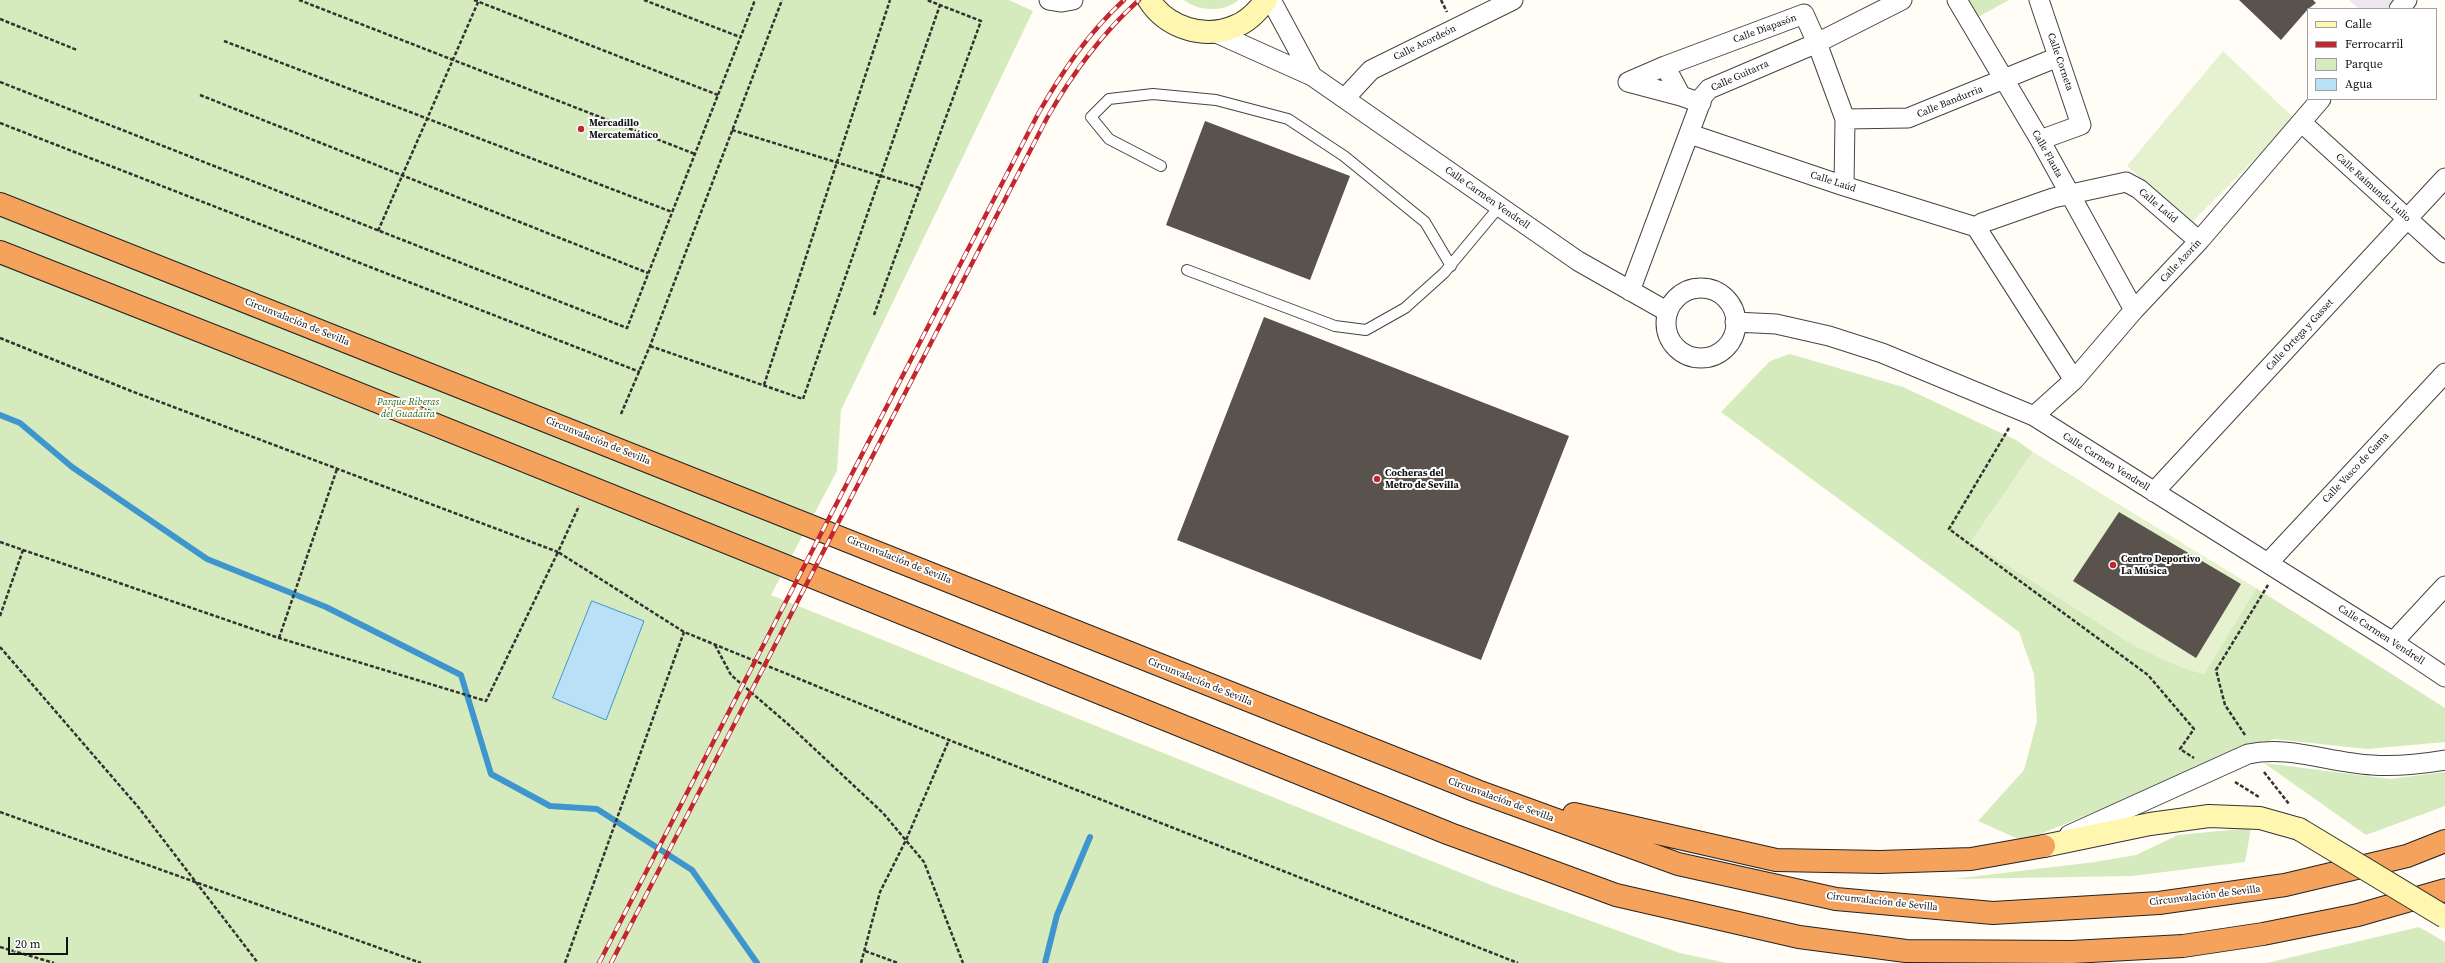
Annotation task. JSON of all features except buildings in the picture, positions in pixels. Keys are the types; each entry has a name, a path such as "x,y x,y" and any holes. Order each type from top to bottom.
{"highway":[{"name":"Circunvalación de Sevilla","path":"0,204 1477,792 1678,864 1836,899 1993,913 2159,903 2285,885 2408,856 2445,842"},
{"path":"0,252 292,367 1443,831 1609,892 1799,937 1906,951 2072,952 2183,946 2263,934 2358,915 2445,890"},
{"path":"1477,792 1776,860 1880,862 1971,858 2044,846"},
{"path":"1906,951 1946,963"}],"main road":[{"path":"1149,0 1154,9 1172,23 1192,31 1214,32 1236,26 1255,14 1266,0"},
{"path":"2044,846 2150,824 2209,816 2297,820 2445,917"}],"street":[{"path":"1048,0 1062,2 1073,0"},
{"name":"Calle Carmen Vendrell","path":"1271,0 1312,76"},
{"name":"Calle Acordeón","path":"1345,98 1371,70 1513,0"},
{"name":"Calle Guitarra","path":"1630,291 1701,103 1709,89 1817,42 1902,0"},
{"name":"Calle Flauta","path":"1957,0 2040,140 2134,310"},
{"name":"Calle Corneta","path":"2039,0 2081,125 2040,140"},
{"path":"2400,8 2407,0"},
{"name":"Calle Diapasón","path":"1701,103 1628,82 1665,66 1804,14 1817,42 1845,119"},
{"name":"Calle Carmen Vendrell","path":"1214,32 1312,76 1584,265 1668,312"},
{"name":"Calle Bandurria","path":"1845,119 1908,118 2005,80 2058,57"},
{"path":"1665,66 1681,96"},
{"name":"Calle Azorín","path":"2034,416 2074,380 2134,310 2199,241 2320,100"},
{"path":"1844,186 1845,119"},
{"name":"Calle Raimundo Lulio","path":"2301,122 2445,253"},
{"name":"Calle Laúd","path":"1690,134 1844,186 1976,227 1982,223 2069,194 2126,182 2139,189 2199,241"},
{"name":"Calle Ortega y Gasset","path":"2154,492 2445,178"},
{"path":"1976,227 2074,380"},
{"path":"1693,289 1705,289 1715,292 1725,298 1732,307 1735,322 1732,340 1725,349 1716,355 1705,358 1693,358 1674,345 1668,335 1666,323 1668,312 1674,302 1683,294 1693,289"},
{"name":"Calle Carmen Vendrell","path":"1735,322 1776,324 1874,350 2034,416 2393,642 2445,677"},
{"name":"Calle Vasco de Gama","path":"2273,566 2445,373"},
{"path":"2393,642 2445,586"},
{"path":"2044,846 2248,754 2262,751 2290,752 2371,765 2402,766 2445,760"}],"lane":[{"path":"1161,166 1109,139 1091,117 1109,99 1153,94 1216,100 1288,119 1344,156 1425,222 1451,266"},
{"path":"1187,270 1335,326 1366,330 1405,308 1451,266 1499,207"}],"path":[{"path":"299,0 695,154"},
{"path":"474,0 718,95"},
{"path":"644,0 740,37"},
{"path":"0,82 627,328 755,0"},
{"path":"621,414 640,372 782,0"},
{"path":"764,385 890,0"},
{"path":"874,315 981,20 926,0"},
{"path":"378,231 479,1"},
{"path":"650,346 803,399 940,5"},
{"path":"0,20 77,50"},
{"path":"224,41 672,212"},
{"path":"200,95 648,274"},
{"path":"0,123 640,372"},
{"path":"732,130 920,188"},
{"path":"0,338 131,391 558,552 684,632 949,740 1517,963"},
{"path":"2034,416 2009,428 1949,529 2148,675 2194,729 2180,749 2201,761"},
{"path":"279,638 337,469"},
{"path":"0,542 279,638 486,701 579,506"},
{"path":"0,616 23,550"},
{"path":"2249,742 2225,705 2216,670 2273,566"},
{"path":"565,963 684,632"},
{"path":"715,645 731,675 835,767 882,813 924,862 964,963"},
{"path":"0,647 95,755 198,883 258,963"},
{"path":"861,963 880,892 906,840 949,740"},
{"path":"2263,770 2297,820"},
{"path":"2228,778 2262,798"},
{"path":"0,812 421,963"},
{"path":"0,947 54,963"},
{"path":"865,951 898,963"}],"shaded area":[{"path":"2349,0 2394,0 2387,8 2358,8"}],"green space":[{"name":"Parque Riberas del Guadaira","path":"0,0 1009,0 1033,11 841,410 837,471 771,595 1491,885 1680,953 1727,963 0,963"},
{"path":"1184,0 1238,0 1226,7 1211,9 1189,4"},
{"path":"1957,0 2009,0 1969,22"},
{"path":"2223,51 2295,119 2192,222 2127,166"},
{"path":"1790,354 1903,387 2016,440 2033,452 1971,542 2135,646 2181,667 2204,674 2256,588 2445,708 2445,742 2367,749 2274,739 2023,841 1978,821 2024,770 2037,721 2034,674 2019,632 1721,412 1770,361"},
{"name":"Centro Deportivo La Música","path":"2033,452 2256,588 2204,674 2181,667 2135,646 1971,542"},
{"path":"2264,763 2390,779 2445,772 2445,806 2366,835"},
{"path":"2251,828 2245,862 2132,876 1953,879 2095,862 2136,855 2178,835"},
{"path":"2419,927 2445,942 2445,963 2267,963"}],"water":[{"path":"592,601 644,621 606,720 553,698"}],"waterway":[{"path":"0,415 20,423 72,467 207,559 326,607 461,675 491,774 550,806 597,809 692,870 757,963"},
{"path":"1045,963 1057,915 1090,837"}],"railway":[{"path":"599,963 1038,114 1056,83 1087,39 1124,0"},
{"path":"611,963 1047,118 1066,86 1099,41 1139,0"}],"place":[{"name":"Mercadillo Mercatemático","path":"581,129"},
{"name":"Cocheras del Metro de Sevilla","path":"1377,479"},
{"name":"Centro Deportivo La Música","path":"2113,565"}]}
